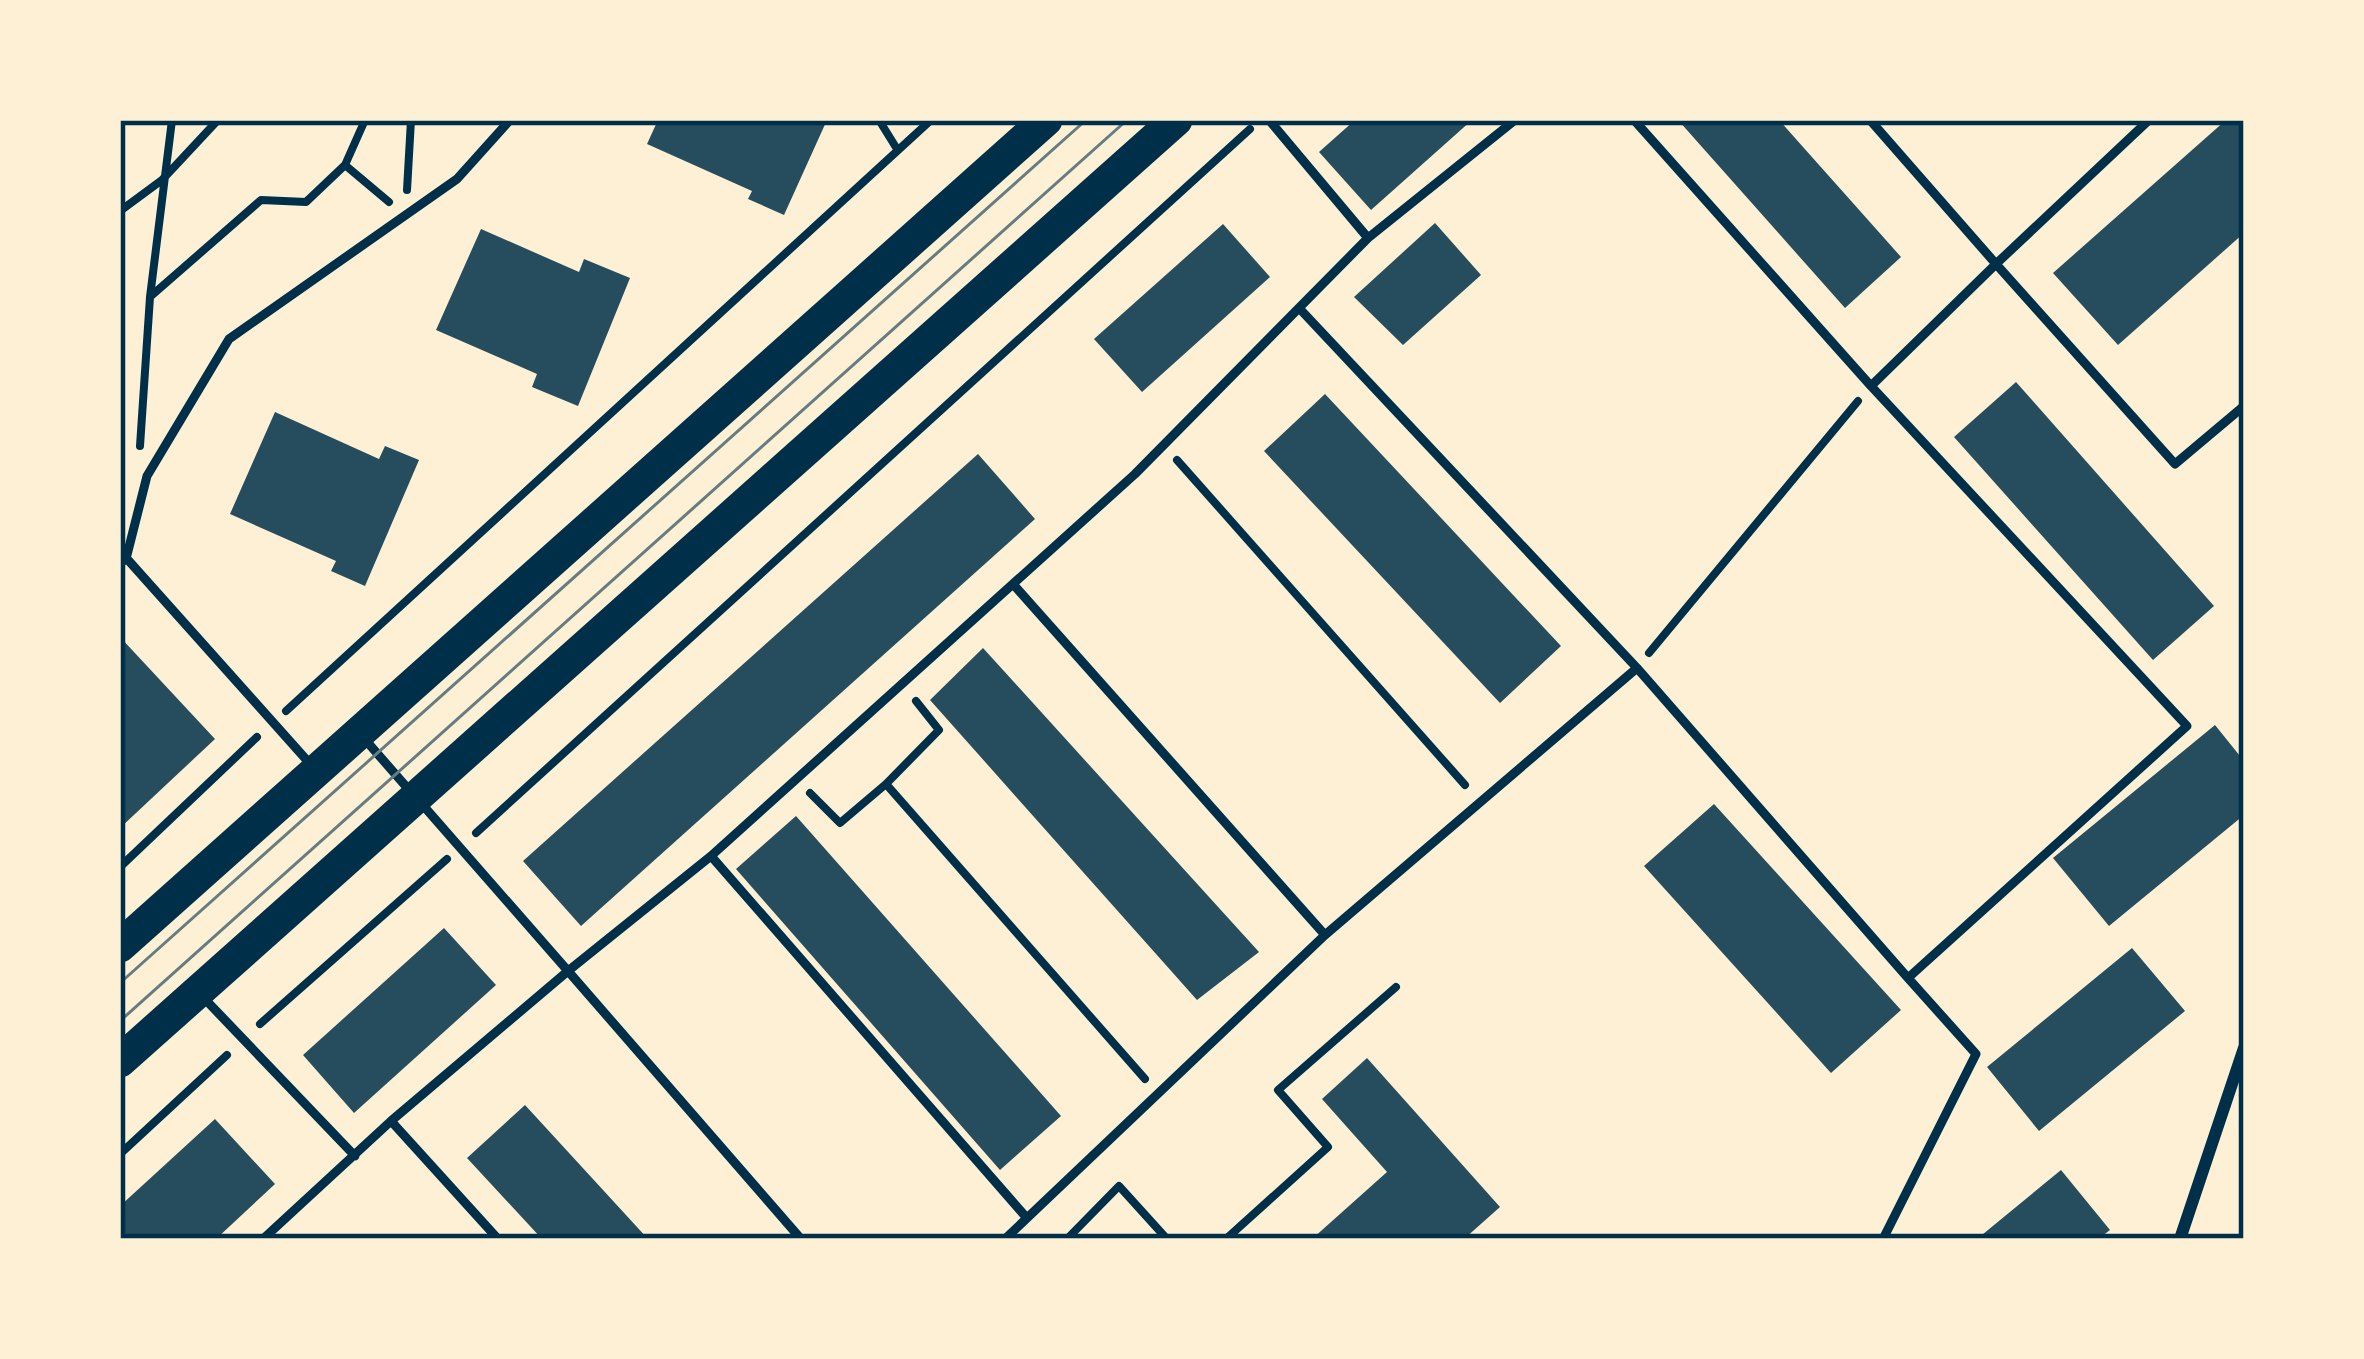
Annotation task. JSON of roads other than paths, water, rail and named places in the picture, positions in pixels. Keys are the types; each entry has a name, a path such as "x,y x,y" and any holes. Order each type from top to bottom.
{"highway":[{"path":"120,946 1046,120"},
{"path":"120,1061 1176,120"}],"street":[{"path":"2180,1239 2244,1048"}],"lane":[{"path":"314,769 122,558 147,476 230,339 457,179 510,120"},
{"path":"1265,120 1369,238"},
{"path":"263,1239 391,1121 711,856 1164,445 1369,238 1515,120"},
{"path":"1634,120 1870,386 2187,726 1908,978"},
{"path":"1870,120 2175,464 2244,406"},
{"path":"1870,386 2149,120"},
{"path":"1299,308 1636,668 1976,1054 1882,1239"},
{"path":"1013,584 1325,935"},
{"path":"1005,1239 1325,935 1636,668"},
{"path":"358,732 801,1239"},
{"path":"711,856 1026,1217"},
{"path":"198,991 355,1156"},
{"path":"391,1121 498,1239"}],"tram line":[{"path":"120,983 1086,120"},
{"path":"120,1021 1127,120"}]}
